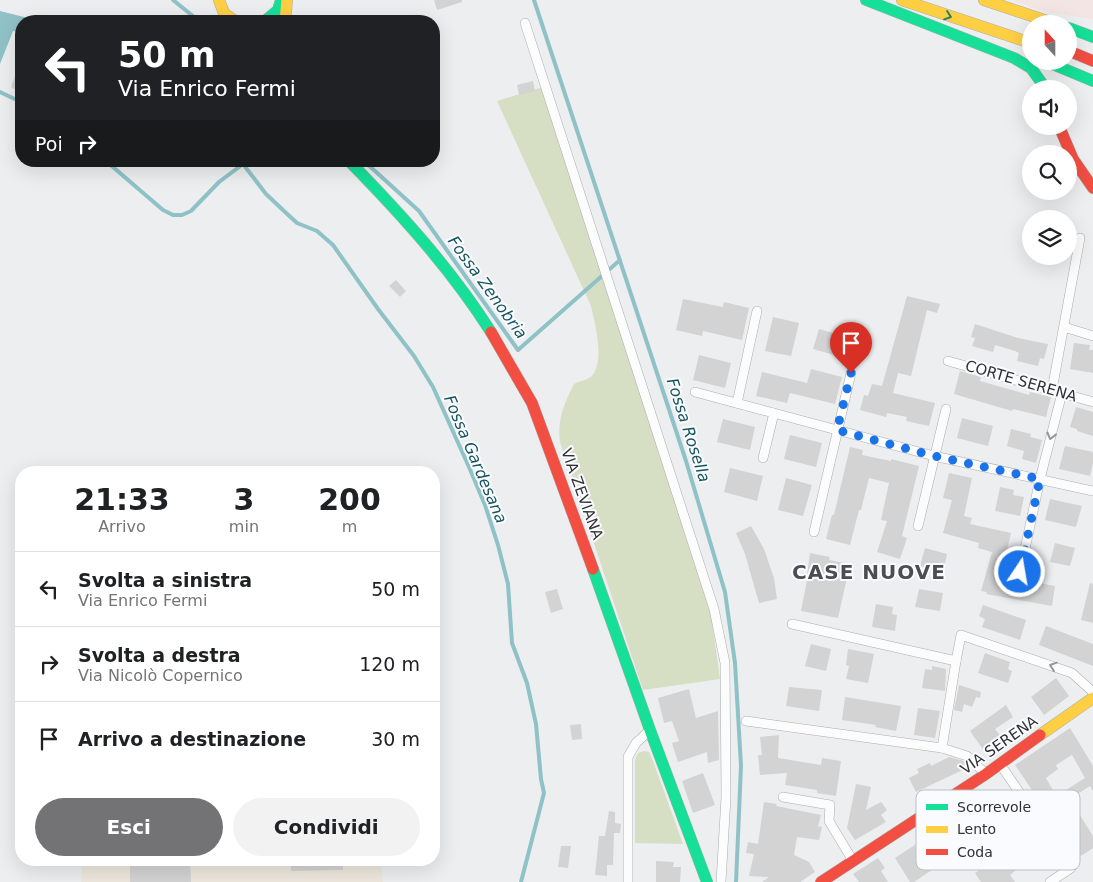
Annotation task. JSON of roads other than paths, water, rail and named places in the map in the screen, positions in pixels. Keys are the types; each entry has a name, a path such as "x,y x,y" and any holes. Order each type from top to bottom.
{"main road":[{"path":"219,0 224,13 227,15"},
{"path":"274,15 282,0"},
{"path":"286,15 287,0"},
{"path":"866,0 1014,58 1031,68 1040,80"},
{"path":"874,0 1022,53"},
{"path":"902,0 1022,40"},
{"path":"934,0 1022,33"},
{"path":"984,0 1029,15"},
{"path":"1078,31 1093,36"},
{"path":"1078,55 1093,61"},
{"path":"1067,70 1093,81"},
{"path":"1063,135 1069,151 1093,188"},
{"name":"VIA ZEVIANA","path":"355,167 398,212 469,297 508,359 532,403 707,882"},
{"name":"VIA SERENA","path":"962,790 1093,698"},
{"name":"VIA SERENA","path":"821,882 916,820"}],"street":[{"path":"525,24 714,609 725,663 726,797 721,882"},
{"path":"1052,390 1080,238"},
{"path":"737,404 757,311"},
{"path":"1064,328 1093,336"},
{"name":"CORTE SERENA","path":"948,361 1093,402"},
{"path":"814,532 851,373"},
{"path":"695,392 934,456 1093,491"},
{"path":"1020,572 1040,479 1062,393"},
{"path":"918,526 946,410"},
{"path":"763,458 774,413"},
{"path":"792,624 956,661"},
{"path":"942,748 961,635 1072,673 1093,692"},
{"path":"746,721 942,748 967,756 986,774"},
{"path":"628,882 628,756 636,743 650,730"},
{"path":"1000,764 1018,790"},
{"path":"783,797 830,805 829,821 853,861"},
{"path":"1050,882 1068,870"}],"water":[{"path":"0,11 16,15 15,31 13,31 0,64"}],"waterway":[{"name":"Fossa Zenobria","path":"173,0 192,15"},
{"name":"Fossa Rosella","path":"534,0 686,461 725,592 735,663 741,766 736,882"},
{"name":"Fossa Gardesana","path":"0,92 15,99"},
{"name":"Fossa Gardesana","path":"113,167 163,210 173,215 182,215 191,211 219,182 239,167"},
{"name":"Fossa Gardesana","path":"245,167 266,194 297,223 317,231 333,245 414,356 433,387 485,505 508,584 512,643 527,683 536,724 544,793 521,882"},
{"name":"Fossa Zenobria","path":"371,167 419,211 518,350 620,260"}],"district":[{"name":"CASE NUOVE","path":"869,572"}]}
